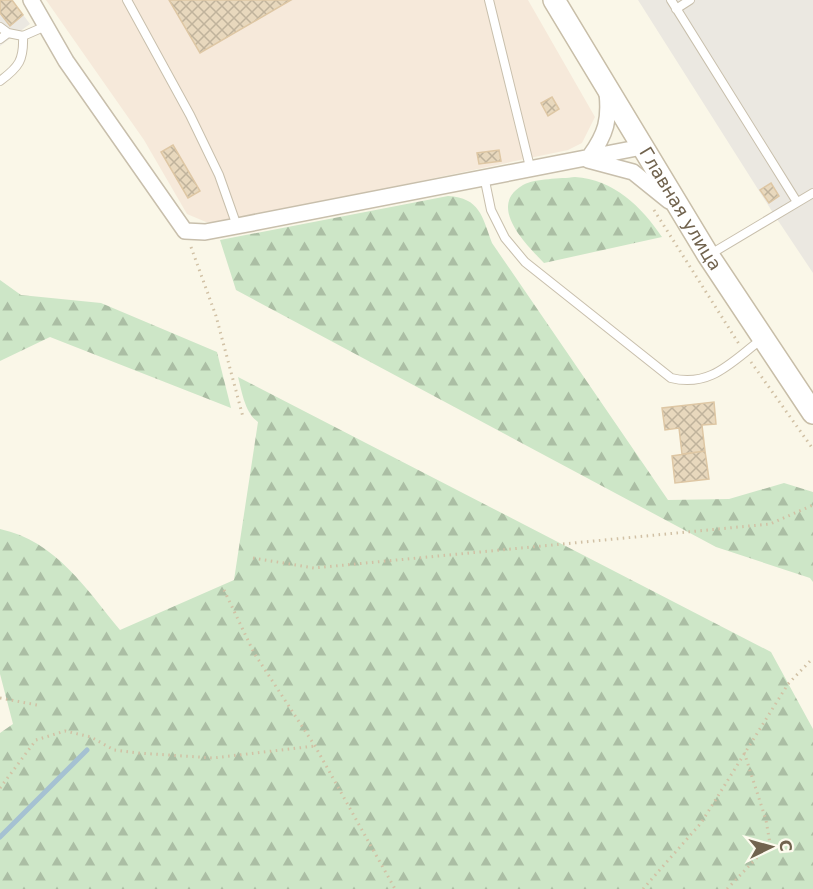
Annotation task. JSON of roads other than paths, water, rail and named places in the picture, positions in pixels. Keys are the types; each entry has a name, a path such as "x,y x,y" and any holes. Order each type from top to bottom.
{"main road":[{"name":"Главная улица","path":"554,0 708,255 813,413"}],"street":[{"path":"31,0 66,61 185,231 205,232 570,159 642,147"},
{"path":"590,156 607,129 609,113 606,87"},
{"path":"570,159 610,164 633,172 666,198 689,223"}],"lane":[{"path":"127,0 190,115 219,175 237,226"},
{"path":"489,0 530,167"},
{"path":"671,0 797,202"},
{"path":"676,9 690,0"},
{"path":"0,27 8,33 23,36 46,26"},
{"path":"0,39 8,33"},
{"path":"0,81 12,72 23,56 23,36"},
{"path":"484,176 491,210 505,238 525,262 671,378 688,382 707,379 762,339"},
{"path":"708,255 813,193"}],"waterway":[{"path":"0,837 87,750"}]}
